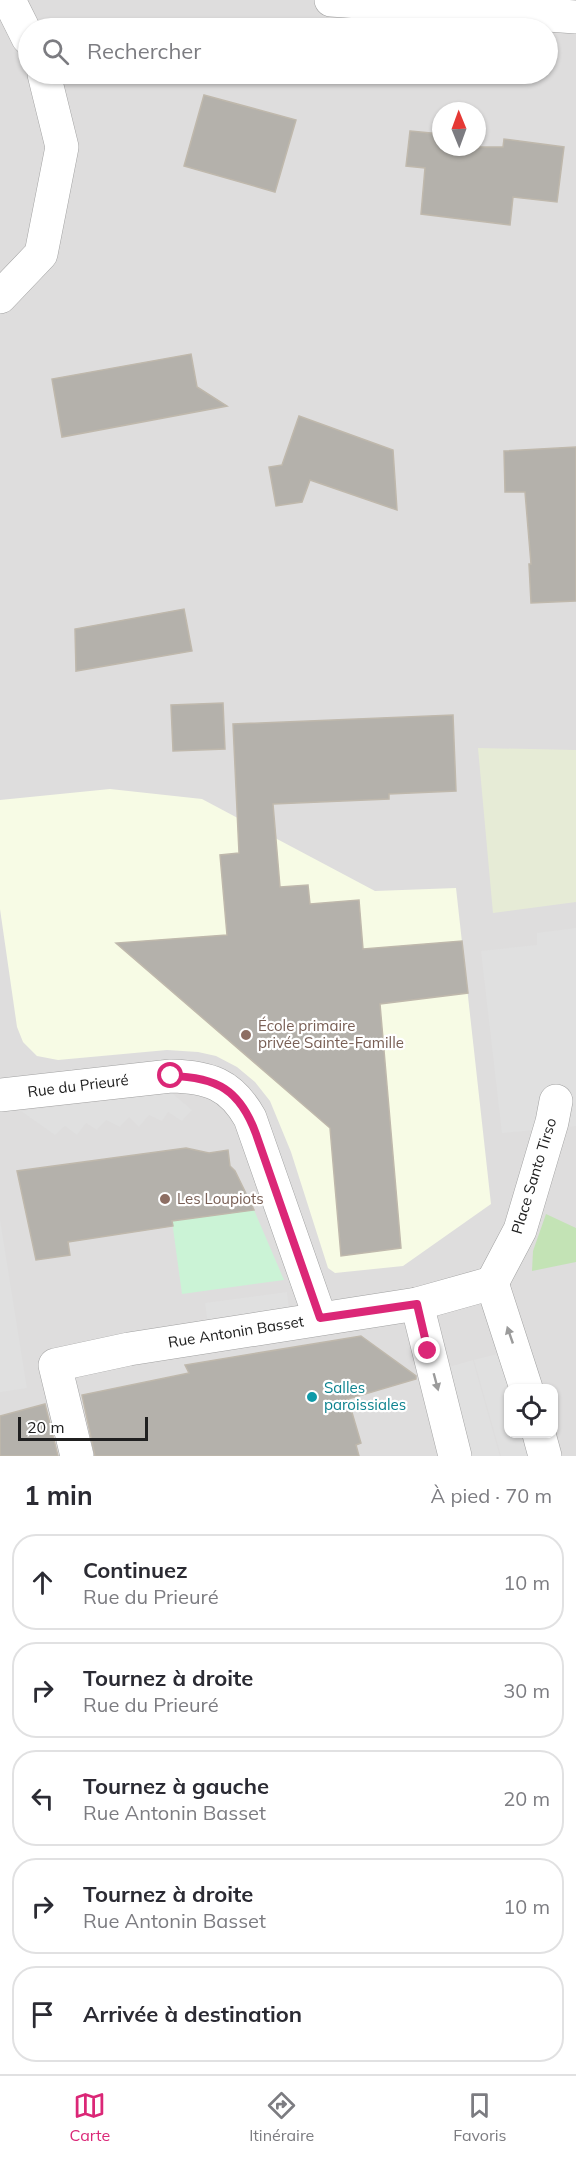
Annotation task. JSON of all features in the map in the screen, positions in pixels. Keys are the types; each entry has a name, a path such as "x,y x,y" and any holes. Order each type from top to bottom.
{"street":[{"path":"9,0 18,18"},
{"path":"332,0 576,17"},
{"path":"0,297 41,254 62,147 46,84"},
{"name":"Rue du Prieuré","path":"0,1095 171,1076 189,1076 211,1081 231,1093 250,1118 320,1318"},
{"name":"Place Santo Tirso","path":"492,1283 520,1230 556,1101"},
{"path":"492,1283 524,1384"},
{"name":"Rue Antonin Basset","path":"77,1456 55,1365 129,1349 417,1304 492,1283"},
{"path":"417,1304 455,1456"},
{"path":"540,1438 545,1456"}],"shaded area":[{"path":"0,0 576,0 576,1456 0,1456"},
{"path":"478,748 576,750 576,902 493,913"},
{"name":"École primaire privée Sainte-Famille","path":"110,789 202,799 375,891 456,888 491,1204 403,1266 335,1273 328,1268 291,1152 270,1101 255,1082 237,1067 216,1056 167,1050 58,1060 37,1056 23,1042 17,1027 0,909 0,800"},
{"path":"576,928 576,1126 502,1133 481,951 537,945 537,933"},
{"path":"172,1093 192,1110 182,1121 168,1112 162,1121 149,1115 139,1127 129,1117 120,1127 106,1120 97,1130 86,1123 77,1135 65,1126 55,1135 21,1111"},
{"path":"0,1219 27,1388 0,1392"},
{"path":"287,1292 289,1308 207,1319 205,1303"},
{"path":"502,1353 511,1384 504,1384 504,1438 526,1438 531,1456 501,1456 474,1360"},
{"path":"473,1360 500,1456 470,1456 445,1368"}],"green space":[{"path":"254,1210 284,1280 182,1294 172,1221"},
{"path":"546,1214 576,1228 576,1262 532,1271 533,1251"}],"building":[{"path":"204,95 296,120 275,192 184,166"},
{"path":"410,131 432,133 432,156 486,156 486,147 503,147 504,139 564,147 557,202 513,197 510,225 421,214 425,168 406,166"},
{"path":"191,354 197,387 227,406 62,437 52,379"},
{"path":"299,416 393,450 397,510 310,480 302,502 276,506 269,467 282,465"},
{"path":"576,447 576,601 531,603 529,564 531,564 525,492 505,492 504,451"},
{"path":"184,609 192,651 76,671 75,629"},
{"path":"223,703 225,749 173,751 171,705"},
{"path":"453,715 456,791 389,794 389,799 273,804 280,887 308,885 310,904 359,900 363,949 462,941 468,993 380,1004 401,1248 341,1256 330,1128 116,943 227,935 220,855 239,853 233,724"},
{"name":"Les Loupiots","path":"186,1148 209,1153 228,1150 230,1166 235,1171 254,1210 172,1221 173,1226 68,1242 70,1255 36,1260 17,1171"},
{"path":"361,1336 416,1376 416,1379 348,1399 361,1443 356,1445 359,1456 95,1456 82,1395 189,1373 185,1365"},
{"path":"45,1404 58,1456 0,1456 0,1416"}],"place":[{"name":"École primaire privée Sainte-Famille","path":"246,1035"},
{"name":"Les Loupiots","path":"165,1199"},
{"name":"Salles paroissiales","path":"312,1397"}],"route":[{"path":"171,1076 189,1076 211,1081 231,1093 245,1108 320,1318 417,1304 428,1351"}]}
